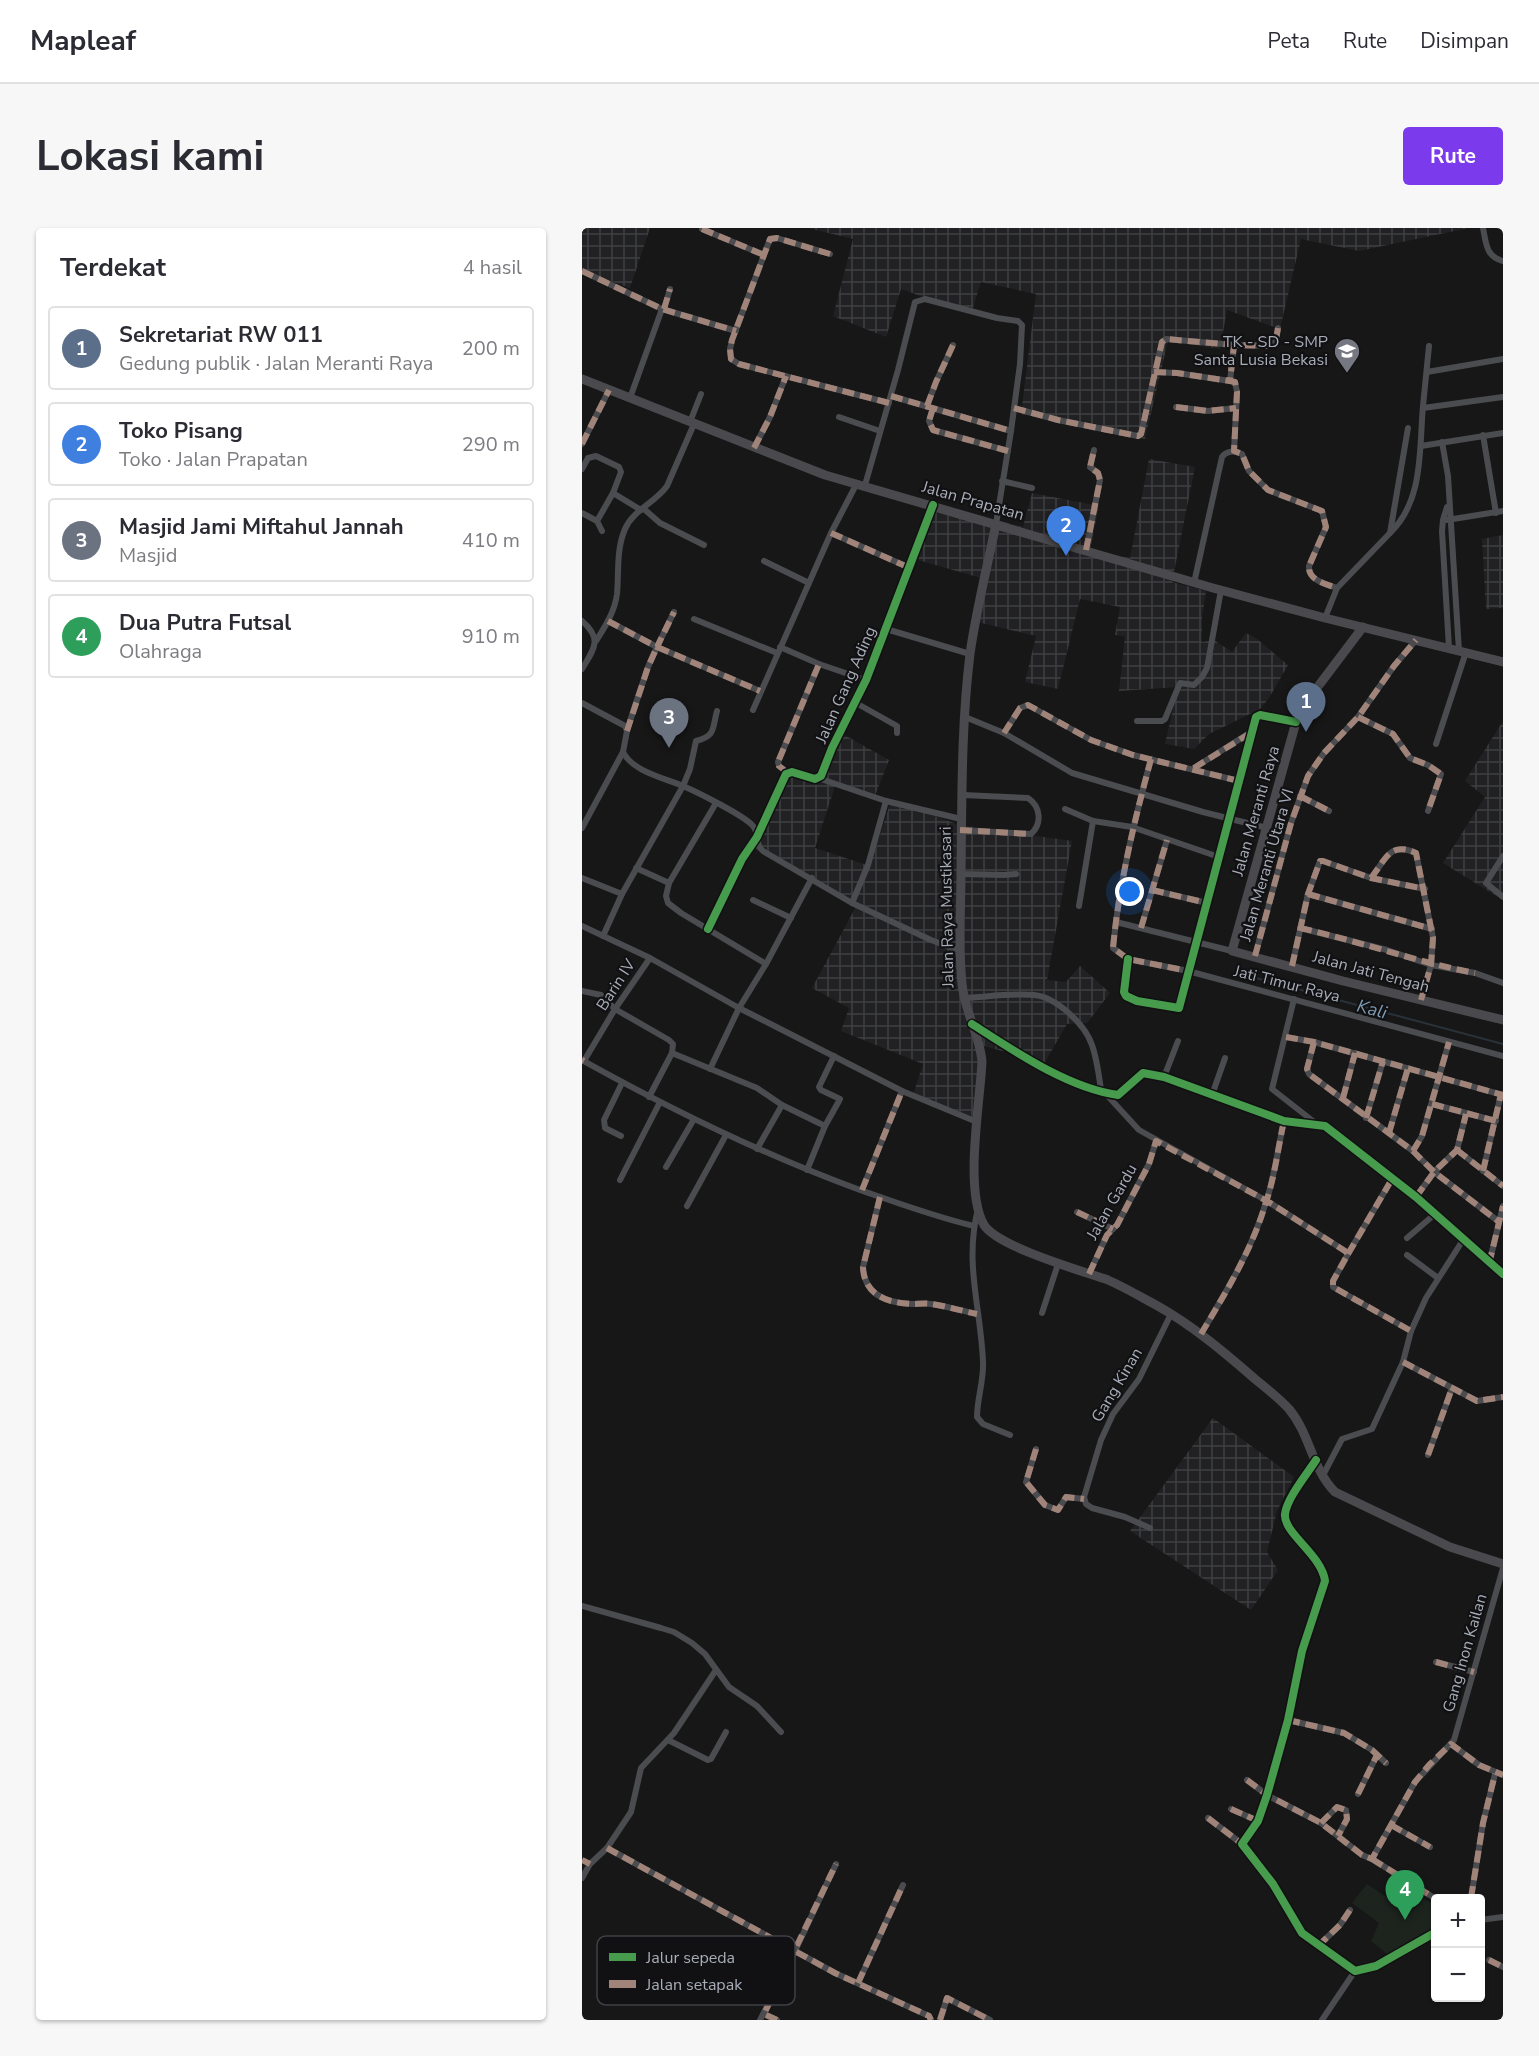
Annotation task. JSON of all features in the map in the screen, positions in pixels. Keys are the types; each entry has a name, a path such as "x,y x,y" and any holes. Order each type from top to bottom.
{"main road":[{"name":"Jalan Prapatan","path":"582,379 825,475 1194,583 1503,662"},
{"name":"Jalan Raya Mustikasari","path":"996,524 970,654 960,830 960,951 964,998 980,1044 982,1062 975,1179 978,1208 984,1224 1011,1244 1058,1264 1110,1281 1171,1314 1201,1334 1290,1410 1302,1429 1322,1477 1335,1492 1407,1528 1460,1551 1503,1566"},
{"name":"Jalan Meranti Raya","path":"1235,951 1296,722 1304,705 1363,627"},
{"name":"Jalan Jati Tengah","path":"1235,951 1503,1020"}],"street":[{"path":"1483,228 1490,254 1503,261"},
{"path":"702,230 764,255"},
{"path":"830,254 774,237 770,240 730,349 732,361 786,376 930,407 1011,431"},
{"path":"582,271 663,309 736,331"},
{"path":"630,398 670,289"},
{"path":"753,710 831,533 861,484 890,399 916,300 925,299 1021,323 1023,333 1014,408 996,524"},
{"path":"1014,408 1138,436 1141,434 1163,340 1272,346 1276,340 1278,328"},
{"path":"953,345 936,382 930,407 930,421 933,430 1008,451"},
{"path":"1230,381 1234,345"},
{"path":"1325,618 1337,588 1401,523 1410,504 1417,479 1421,446 1429,346"},
{"path":"1427,372 1503,359"},
{"path":"1154,372 1230,381 1236,385 1234,451"},
{"path":"754,448 770,417 786,376"},
{"path":"582,444 609,390"},
{"path":"582,669 608,621 617,596 620,542 630,520 661,494 667,486 701,394"},
{"path":"1423,408 1503,397"},
{"path":"1176,407 1208,411 1236,408"},
{"path":"839,417 880,431"},
{"path":"1390,533 1408,428"},
{"path":"1421,446 1503,433"},
{"path":"1447,520 1499,512 1483,435"},
{"path":"1442,442 1448,476 1449,504 1444,581 1449,648"},
{"path":"1086,550 1100,480 1098,473 1090,467 1094,450"},
{"path":"1194,583 1222,457 1234,451 1243,456 1249,471 1268,490 1322,511 1326,527 1308,571 1311,576 1337,588"},
{"path":"582,469 591,456 596,456 619,467 621,472 613,493 597,521"},
{"path":"1002,481 1032,488"},
{"path":"613,493 643,509 660,523 704,545"},
{"name":"Jalan Gang Ading","path":"818,778 866,680 933,505"},
{"path":"582,513 597,521 602,531"},
{"path":"1436,744 1463,651 1447,520"},
{"path":"831,533 910,568"},
{"path":"764,561 809,583"},
{"path":"1444,581 1454,580"},
{"path":"1137,721 1162,721 1179,685 1184,682 1194,685 1202,676 1207,668 1221,590"},
{"path":"582,828 623,752 627,731 648,667 674,612"},
{"path":"694,619 866,680"},
{"path":"582,621 589,627 596,641"},
{"path":"608,621 657,647 760,691"},
{"path":"886,629 970,654"},
{"name":"Jalan Meranti Utara VI","path":"1252,955 1308,776 1317,761 1358,717 1394,666 1416,640"},
{"path":"819,664 778,762 779,766 788,773 818,778 886,801 961,819"},
{"path":"582,703 620,722 627,731"},
{"path":"856,703 897,726 897,734"},
{"path":"1004,733 1020,708 1026,705 1091,740 1151,759 1239,781"},
{"path":"603,936 622,894 682,786 690,769 696,741 711,735 717,711"},
{"path":"1151,759 1132,827 1113,948 1128,959 1124,992 1126,996 1137,1001 1177,1009 1180,1007 1256,717 1260,715 1296,722"},
{"path":"965,717 1004,733 1072,773 1267,828"},
{"path":"1358,717 1393,735 1410,758 1428,765 1441,774 1428,812"},
{"path":"1194,768 1252,732"},
{"path":"623,752 632,764 682,786 752,824 758,837 757,844 763,851 852,903 960,951"},
{"path":"708,929 742,859 758,837 788,773"},
{"path":"960,830 1031,834 1039,822 1038,809 1028,798 963,795"},
{"path":"1300,796 1329,811"},
{"path":"852,903 868,866 886,801"},
{"path":"716,803 669,883 666,896 668,903 766,964"},
{"path":"1065,809 1093,821 1132,827 1219,857"},
{"path":"1078,906 1093,821"},
{"path":"1141,928 1167,840"},
{"path":"1371,878 1392,850 1400,848 1416,853 1425,889 1434,947 1420,1000"},
{"path":"1502,860 1486,883 1503,897"},
{"path":"1292,966 1308,894 1319,863 1323,861 1371,878 1425,889"},
{"path":"636,868 669,883"},
{"path":"961,874 1016,874"},
{"path":"582,878 622,894"},
{"path":"710,1069 739,1008 766,964 812,878"},
{"path":"1152,890 1206,903"},
{"path":"1308,894 1432,929"},
{"path":"753,900 791,918"},
{"path":"1116,922 1235,951"},
{"name":"Barin IV","path":"582,926 650,958 583,1061"},
{"path":"1300,928 1343,938 1431,965 1475,973 1503,983"},
{"path":"650,958 739,1008 902,1091 978,1122"},
{"name":"Jati Timur Raya","path":"1128,959 1188,971 1503,1056"},
{"path":"582,991 601,994 615,1009 672,1042 672,1053 649,1097"},
{"path":"964,998 1035,995 1049,1000 1081,1027 1092,1044 1102,1091 1138,1130 1296,1218 1348,1254"},
{"path":"1294,999 1272,1090 1319,1125"},
{"path":"972,1024 1012,1050 1074,1083 1115,1095 1120,1094 1143,1073 1164,1077 1284,1121 1325,1126 1416,1197 1503,1274"},
{"path":"1286,1036 1502,1095 1483,1171"},
{"path":"1164,1077 1178,1041"},
{"path":"1314,1042 1307,1069 1309,1074 1413,1151 1434,1172 1498,1221"},
{"path":"1413,1151 1422,1136 1449,1042"},
{"path":"672,1053 757,1088 782,1105 825,1126"},
{"path":"1343,1098 1354,1053"},
{"path":"807,1170 825,1126 840,1099 819,1087 834,1056"},
{"path":"1212,1095 1225,1058"},
{"path":"583,1061 649,1097 757,1149 930,1215 974,1226"},
{"path":"1366,1118 1383,1061"},
{"path":"1389,1133 1408,1068"},
{"path":"621,1136 605,1128 604,1120 622,1083"},
{"path":"862,1190 902,1091"},
{"path":"620,1180 660,1102"},
{"path":"1432,1104 1496,1121"},
{"path":"757,1149 782,1105"},
{"path":"1416,1197 1434,1172 1457,1150 1466,1114"},
{"path":"666,1167 694,1119"},
{"path":"1201,1334 1243,1263 1267,1201 1284,1121"},
{"path":"687,1206 726,1135"},
{"name":"Jalan Gardu","path":"1089,1274 1107,1235 1117,1226 1149,1164 1156,1141"},
{"path":"1457,1150 1503,1186"},
{"path":"1392,1179 1333,1281 1334,1287 1411,1331"},
{"path":"880,1197 862,1268 867,1288 876,1295 898,1303 930,1303 976,1314"},
{"path":"1489,1264 1503,1206"},
{"path":"978,1208 971,1242 976,1314 983,1364 976,1417 983,1424 1010,1436"},
{"path":"1077,1212 1113,1229"},
{"path":"1407,1238 1435,1214"},
{"path":"1322,1477 1342,1439 1372,1429 1403,1362 1411,1331 1426,1298 1463,1240"},
{"path":"1407,1255 1438,1278"},
{"path":"1042,1312 1058,1264"},
{"name":"Gang Kinan","path":"1084,1499 1090,1472 1113,1414 1139,1379 1171,1314"},
{"path":"1403,1362 1477,1401 1503,1397"},
{"path":"1428,1455 1452,1388"},
{"path":"1036,1449 1026,1482 1045,1504 1058,1510 1066,1497 1084,1499 1086,1504 1092,1508 1125,1517 1150,1528"},
{"path":"1242,1844 1258,1821 1267,1795 1288,1720 1302,1651 1325,1581 1320,1563 1295,1535 1285,1514 1316,1460"},
{"name":"Gang Inon Kailan","path":"1451,1744 1474,1672 1503,1566"},
{"path":"582,1606 674,1632 692,1643 705,1654 734,1692 757,1706 782,1732"},
{"path":"1436,1662 1474,1672"},
{"path":"582,1878 590,1864 607,1848 631,1812 641,1768 683,1722 716,1670"},
{"path":"1288,1720 1344,1733 1386,1763"},
{"path":"668,1740 708,1760 711,1759 726,1732"},
{"path":"1372,1859 1415,1782 1451,1744 1479,1765 1495,1774 1503,1775"},
{"path":"1358,1794 1377,1755"},
{"path":"1472,1894 1483,1822 1495,1774"},
{"path":"1247,1780 1267,1795 1321,1823 1362,1855 1431,1896"},
{"path":"1321,1823 1337,1807 1346,1810 1347,1819 1338,1836"},
{"path":"1231,1809 1258,1821"},
{"path":"1208,1818 1242,1844 1277,1890 1299,1929 1318,1946 1355,1971"},
{"path":"1391,1825 1430,1847"},
{"path":"607,1848 769,1936"},
{"path":"582,1860 590,1864"},
{"path":"836,1864 795,1951 929,2016 931,2020"},
{"path":"858,1983 903,1885"},
{"path":"1318,1946 1340,1925 1350,1910"},
{"path":"1485,1919 1503,1917"},
{"path":"1322,2020 1355,1971 1376,1966 1431,1935"},
{"path":"1489,1960 1503,1967"},
{"path":"939,2020 947,1998 990,2020"},
{"path":"762,2017 777,2020"}],"shaded area":[{"path":"582,228 650,228 630,288 582,271"},
{"path":"808,228 1469,228 1359,251 1301,239 1280,329 1227,310 1220,349 1168,341 1145,439 1021,414 1036,294 981,282 971,314 901,289 886,337 833,316 853,239"},
{"path":"1149,459 1195,467 1172,582 1206,591 1202,618 1202,642 1214,640 1232,652 1246,633 1257,639 1288,665 1260,709 1209,734 1194,749 1165,744 1178,687 1119,691 1125,636 1115,635 1120,607 1080,599 1058,689 1025,682 1036,636 973,621 981,578 918,560 938,504 1023,527 1032,493 1099,506 1090,550 1130,558"},
{"path":"1503,535 1503,608 1486,609 1482,539"},
{"path":"1503,721 1503,900 1443,863 1485,797 1465,781"},
{"path":"841,733 889,760 874,798 835,786 815,848 870,866 891,801 960,825 1072,841 1047,980 1066,982 1080,966 1110,993 1087,1023 1067,1024 1045,1062 976,1044 980,1065 972,1121 912,1098 923,1064 841,1031 849,1008 812,988 858,903 752,847 786,772 819,780"},
{"path":"1213,1418 1294,1477 1277,1511 1267,1552 1278,1570 1251,1610 1130,1531"},
{"path":"1367,1884 1388,1898 1396,1884 1431,1903 1431,1927 1387,1954 1371,1941 1379,1923 1352,1903"}],"waterway":[{"name":"Kali","path":"1241,974 1503,1044"}],"marked path":[{"path":"702,229 764,255"},
{"path":"830,254 777,238 770,239 732,340 731,359 739,364 889,403"},
{"path":"582,271 662,309 736,331"},
{"path":"664,309 670,289"},
{"path":"1278,328 1276,340 1272,346 1234,345 1230,381 1235,382 1237,392 1234,451 1242,454 1249,471 1268,490 1322,511 1326,527 1309,566 1309,571 1318,581 1337,588"},
{"path":"1014,408 1058,420 1138,436 1141,434 1162,342 1166,339 1234,345"},
{"path":"927,406 953,345"},
{"path":"1154,372 1230,381"},
{"path":"754,448 770,417 786,376"},
{"path":"582,444 609,390"},
{"path":"891,396 1011,431"},
{"path":"1176,407 1208,411 1236,408"},
{"path":"933,408 929,421 933,430 1008,451"},
{"path":"1086,550 1100,480 1098,473 1090,467 1094,450"},
{"path":"831,533 910,568"},
{"path":"608,621 657,647 674,612"},
{"path":"1255,956 1291,823 1308,776 1324,753 1358,717 1394,666 1416,640"},
{"path":"627,731 657,647 760,691"},
{"path":"788,773 779,766 778,762 819,664"},
{"path":"1004,733 1020,708 1028,705 1091,740 1133,755 1239,781"},
{"path":"1358,717 1393,734 1410,758 1428,765 1441,774 1428,811"},
{"path":"1194,768 1252,732"},
{"path":"1151,759 1128,853 1113,948 1128,959 1188,971 1187,977"},
{"path":"1300,796 1329,811"},
{"path":"960,830 1031,834"},
{"path":"1141,928 1167,840"},
{"path":"1371,878 1389,854 1394,851 1400,849 1416,853 1433,938 1431,965 1421,1000"},
{"path":"1292,966 1308,894 1320,861 1371,878 1425,889"},
{"path":"1152,890 1207,903"},
{"path":"1308,894 1432,929"},
{"path":"1300,928 1475,973"},
{"path":"1286,1037 1314,1042 1503,1095"},
{"path":"1314,1042 1307,1069 1309,1074 1413,1151 1434,1172 1498,1221"},
{"path":"1413,1151 1422,1136 1449,1042"},
{"path":"1343,1098 1355,1053"},
{"path":"1366,1118 1383,1061"},
{"path":"1389,1133 1408,1068"},
{"path":"862,1190 902,1091"},
{"path":"1483,1171 1501,1094"},
{"path":"1432,1104 1496,1121"},
{"path":"1416,1197 1434,1172 1457,1150 1466,1114"},
{"path":"1201,1334 1238,1270 1260,1220 1272,1182 1284,1121"},
{"path":"1089,1274 1107,1235 1117,1225 1149,1164 1156,1141 1267,1201 1345,1251 1348,1254 1333,1281 1333,1287 1411,1331"},
{"path":"1457,1150 1503,1186"},
{"path":"1348,1254 1392,1179"},
{"path":"880,1197 863,1267 864,1277 872,1291 894,1302 931,1304 977,1314"},
{"path":"1489,1264 1503,1206"},
{"path":"1077,1212 1113,1229"},
{"path":"1403,1362 1477,1401 1503,1397"},
{"path":"1428,1455 1452,1388"},
{"path":"1036,1449 1026,1482 1045,1505 1058,1510 1066,1497 1084,1499"},
{"path":"1436,1662 1474,1672"},
{"path":"1288,1720 1344,1733 1372,1750 1386,1763"},
{"path":"1247,1780 1267,1795 1321,1823 1362,1855 1372,1859 1415,1782 1451,1744 1479,1765 1503,1775"},
{"path":"1358,1794 1377,1755"},
{"path":"1472,1894 1483,1823 1495,1774"},
{"path":"1321,1823 1337,1807 1346,1810 1347,1819 1338,1836"},
{"path":"1231,1809 1258,1821"},
{"path":"1208,1818 1242,1844"},
{"path":"1391,1825 1430,1847"},
{"path":"607,1848 768,1936"},
{"path":"1372,1859 1431,1896"},
{"path":"582,1860 590,1864"},
{"path":"795,1949 836,1864"},
{"path":"858,1983 903,1885"},
{"path":"1318,1946 1340,1925 1350,1910"},
{"path":"795,1951 835,1973 929,2016 931,2020"},
{"path":"1489,1960 1503,1967"},
{"path":"940,2020 947,1998 990,2020"},
{"path":"768,2005 764,2014 777,2020"}],"cycle path":[{"path":"708,929 742,859 757,837 786,774 792,772 815,779 821,776 832,748 866,680 933,505"},
{"path":"1128,959 1124,992 1126,996 1137,1001 1179,1008 1256,717 1260,715 1296,722"},
{"path":"972,1024 1042,1067 1061,1077 1099,1091 1118,1095 1143,1073 1164,1077 1284,1121 1325,1126 1416,1197 1503,1274"},
{"path":"1316,1460 1293,1494 1285,1514 1290,1529 1317,1562 1325,1581 1302,1651 1288,1720 1267,1795 1258,1821 1242,1844 1273,1884 1302,1933 1355,1971 1376,1966 1431,1935"}],"place":[{"name":"TK - SD - SMP Santa Lusia Bekasi","path":"1347,374"},
{"name":"Toko Pisang","path":"1066,556"},
{"name":"Sekretariat RW 011","path":"1306,732"},
{"name":"Masjid Jami Miftahul Jannah","path":"669,748"},
{"name":"Dua Putra Futsal","path":"1405,1920"}]}
